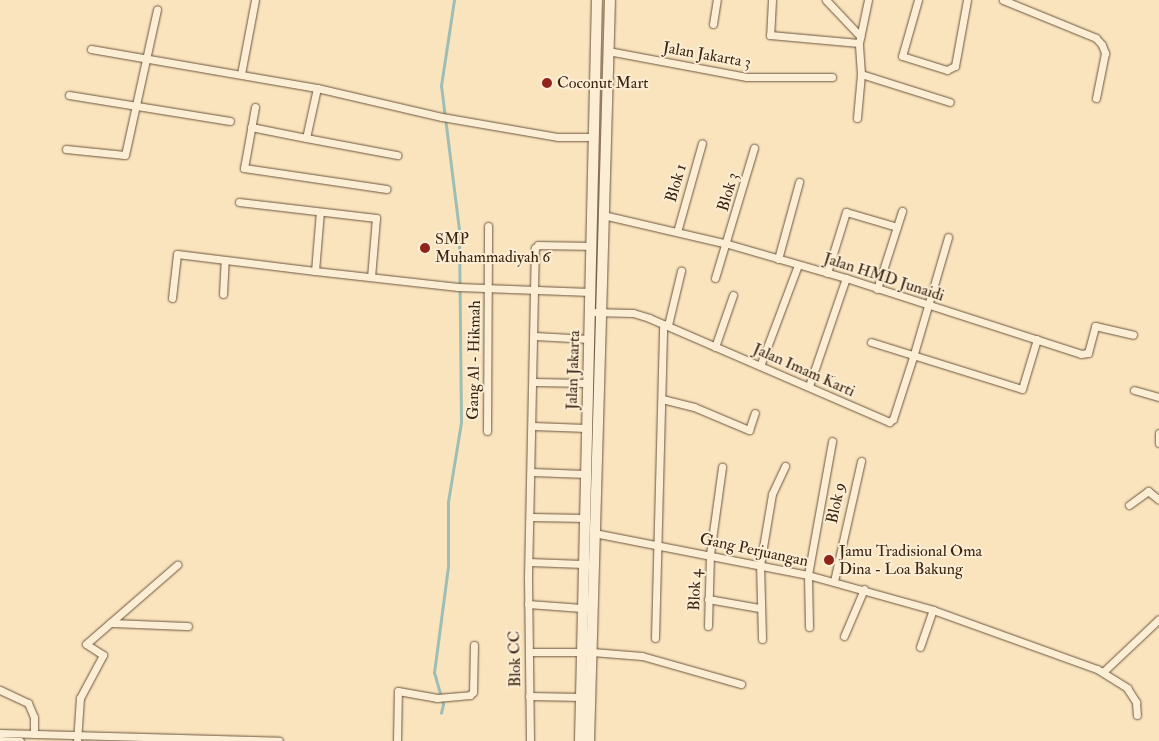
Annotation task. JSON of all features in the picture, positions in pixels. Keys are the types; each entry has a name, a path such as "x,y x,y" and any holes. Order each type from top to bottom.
{"main road":[{"name":"Jalan Jakarta","path":"589,741 587,652 582,608 597,0"},
{"name":"Jalan Jakarta","path":"580,741 594,533 610,0"}],"street":[{"path":"241,74 255,0"},
{"path":"712,24 717,0"},
{"path":"772,0 769,32 773,36 859,39"},
{"path":"826,0 859,39"},
{"path":"857,118 861,74 859,39 868,0"},
{"path":"918,0 902,56 939,70 954,69 967,0"},
{"path":"1003,0 1096,38 1102,45 1105,53 1096,98"},
{"path":"66,149 124,156 148,57 157,10"},
{"path":"91,50 148,57 317,88 442,117 452,117 558,137 593,137"},
{"name":"Jalan Jakarta 3","path":"608,51 747,77 832,76"},
{"path":"861,74 950,102"},
{"path":"306,138 317,88"},
{"path":"69,95 230,121"},
{"path":"255,106 244,168 386,189"},
{"path":"251,127 397,154"},
{"name":"Blok 1","path":"677,232 702,143"},
{"name":"Blok 3","path":"715,278 728,244 754,148"},
{"path":"778,259 799,182"},
{"path":"239,202 376,218 372,277"},
{"path":"877,289 902,211"},
{"path":"315,271 320,212"},
{"path":"827,273 846,212 897,226"},
{"name":"Jalan HMD Junaidi","path":"603,215 728,244 846,278 928,307 1085,355 1095,326 1134,335"},
{"name":"Gang Al - Hikmah","path":"487,431 488,226"},
{"name":"Jalan Imam Karti","path":"590,312 633,313 809,386 890,422 893,419 913,357 948,237"},
{"name":"Blok CC","path":"530,741 528,577 531,517 536,246 592,246"},
{"path":"172,298 177,254 466,288 590,292"},
{"path":"223,294 224,260"},
{"path":"760,366 798,265"},
{"path":"655,638 665,325 681,271"},
{"path":"809,386 846,278"},
{"path":"714,347 734,295"},
{"path":"534,336 590,339"},
{"path":"871,342 913,357 1022,389 1037,339"},
{"path":"534,382 587,383"},
{"path":"1134,390 1159,397"},
{"path":"662,399 694,407 749,430 755,413"},
{"path":"533,426 586,428"},
{"path":"1159,433 1159,443"},
{"path":"809,627 808,575 832,441"},
{"name":"Blok 9","path":"834,581 861,461"},
{"path":"762,639 759,608 760,564 772,494 785,466"},
{"name":"Blok 4","path":"708,626 710,554 722,467"},
{"path":"532,472 586,474"},
{"path":"1129,505 1148,490 1159,500"},
{"path":"531,517 585,518"},
{"name":"Gang Perjuangan","path":"594,533 760,564 834,581 933,610 975,628 1076,660 1103,672 1127,688 1136,702 1137,715"},
{"path":"529,562 583,564"},
{"path":"77,738 80,698 103,655 86,644 177,565"},
{"path":"844,636 864,589"},
{"path":"708,599 759,608"},
{"path":"528,604 582,608"},
{"path":"920,647 933,610"},
{"path":"1103,672 1159,619"},
{"path":"110,623 188,626"},
{"path":"397,741 398,690 444,697 468,696 473,692 474,645"},
{"path":"529,652 587,652 642,656 741,684"},
{"path":"0,690 28,703 34,717 30,736"},
{"path":"529,696 582,697"},
{"path":"0,733 77,738 279,741"},
{"path":"0,740 20,741"}],"waterway":[{"path":"441,713 443,704 434,673 448,567 448,502 461,423 459,230 441,86 454,0"}],"place":[{"name":"Coconut Mart","path":"547,83"},
{"name":"SMP Muhammadiyah 6","path":"425,248"},
{"name":"Jamu Tradisional Oma Dina - Loa Bakung","path":"829,560"}]}
